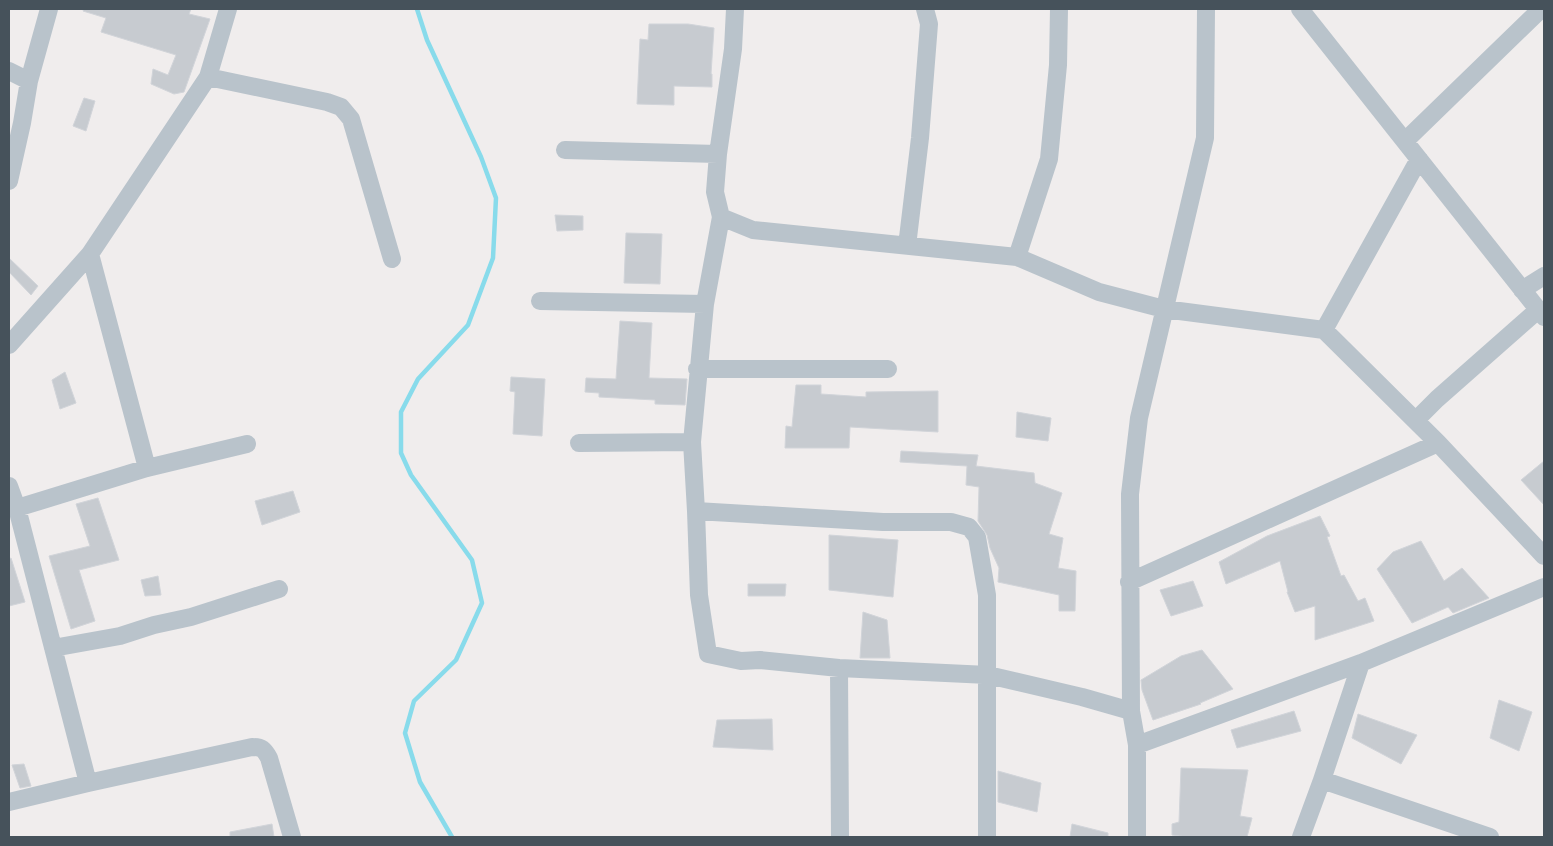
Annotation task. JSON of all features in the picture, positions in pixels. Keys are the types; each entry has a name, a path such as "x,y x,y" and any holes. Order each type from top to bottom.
{"street":[{"path":"9,181 29,81 49,9"},
{"path":"9,345 90,254 208,77 228,9"},
{"path":"735,9 733,50 718,154 715,192 721,217 705,304 692,442 699,595 708,654 741,661 760,660 839,668 988,675 1082,697 1131,711"},
{"path":"907,246 920,138 929,24 925,9"},
{"path":"1017,257 1050,159 1058,65 1059,9"},
{"path":"1137,837 1137,745 1131,711 1130,494 1139,418 1205,138 1206,9"},
{"path":"1300,9 1541,313 1436,399 1416,420"},
{"path":"1405,141 1541,9"},
{"path":"9,71 29,81"},
{"path":"208,77 327,102 341,107 351,119 392,258"},
{"path":"565,150 718,154"},
{"path":"1324,330 1419,159"},
{"path":"721,217 753,230 1017,257 1099,292 1164,309 1324,330 1416,420 1544,556"},
{"path":"90,254 147,468"},
{"path":"1522,290 1544,276"},
{"path":"540,301 705,304"},
{"path":"698,369 888,369"},
{"path":"579,443 692,442"},
{"path":"1129,582 1438,443"},
{"path":"17,508 147,468 247,444"},
{"path":"9,486 17,508 88,783"},
{"path":"696,511 883,522 952,522 969,527 977,537 987,595 987,837"},
{"path":"1137,745 1361,662 1544,587"},
{"path":"53,648 120,636 279,589"},
{"path":"1300,837 1322,780 1361,662"},
{"path":"839,668 840,837"},
{"path":"9,802 252,747 261,747 265,750 268,758 292,837"},
{"path":"1322,780 1490,837"}],"building":[{"path":"84,9 191,9 189,14 210,19 184,92 174,94 151,84 153,69 168,75 176,55 101,32 106,18 83,11"},
{"path":"649,24 688,24 714,28 712,87 674,86 674,105 637,104 640,39 648,40"},
{"path":"84,98 95,101 86,131 73,126"},
{"path":"555,215 583,216 583,230 557,231"},
{"path":"626,233 662,234 660,284 624,283"},
{"path":"9,258 38,286 31,295 9,272"},
{"path":"620,321 652,323 649,378 687,379 685,405 655,404 655,400 599,397 599,393 585,392 586,378 616,379"},
{"path":"65,372 76,403 60,409 52,380"},
{"path":"511,377 545,379 542,436 513,434 515,392 510,391"},
{"path":"796,385 821,385 821,394 866,397 866,392 938,391 938,432 850,427 849,448 785,448 786,426 792,427"},
{"path":"1017,412 1051,418 1048,441 1016,437"},
{"path":"901,451 978,455 976,466 1034,473 1035,483 1062,493 1049,534 1063,538 1058,568 1076,571 1075,611 1059,611 1059,595 998,582 999,568 990,548 987,535 978,521 979,487 966,485 967,466 900,462"},
{"path":"1544,461 1544,505 1521,480"},
{"path":"293,491 300,512 262,525 255,501"},
{"path":"98,498 119,560 79,570 95,621 71,629 49,556 90,546 76,504"},
{"path":"1320,516 1330,536 1327,537 1341,576 1344,575 1358,601 1365,598 1374,621 1315,640 1315,606 1295,612 1287,592 1280,561 1226,584 1219,562 1267,536"},
{"path":"829,535 898,540 893,597 829,590"},
{"path":"1421,541 1444,581 1462,568 1489,598 1453,613 1448,607 1412,623 1377,569 1393,552"},
{"path":"11,558 25,602 9,606 9,559"},
{"path":"158,576 161,595 145,596 141,580"},
{"path":"1193,581 1203,606 1171,616 1160,590"},
{"path":"748,584 786,584 785,596 748,596"},
{"path":"863,612 887,620 890,658 860,658"},
{"path":"1202,650 1233,689 1201,704 1153,720 1142,690 1141,680 1181,656"},
{"path":"1499,700 1532,712 1519,751 1490,738"},
{"path":"1294,711 1301,731 1237,748 1231,730"},
{"path":"1358,714 1417,735 1401,764 1352,738"},
{"path":"772,719 773,750 713,747 717,720"},
{"path":"24,764 31,786 20,788 12,765"},
{"path":"1181,768 1248,770 1240,816 1252,818 1247,837 1187,837 1172,835 1172,824 1179,822"},
{"path":"998,771 1041,783 1037,812 998,802"},
{"path":"272,824 274,837 230,837 230,832"},
{"path":"1072,824 1108,833 1108,837 1070,837"}],"waterway":[{"path":"417,9 427,40 481,157 496,198 493,258 468,325 418,379 401,412 401,453 411,475 472,560 482,603 456,660 414,701 405,733 420,782 452,837"}]}
